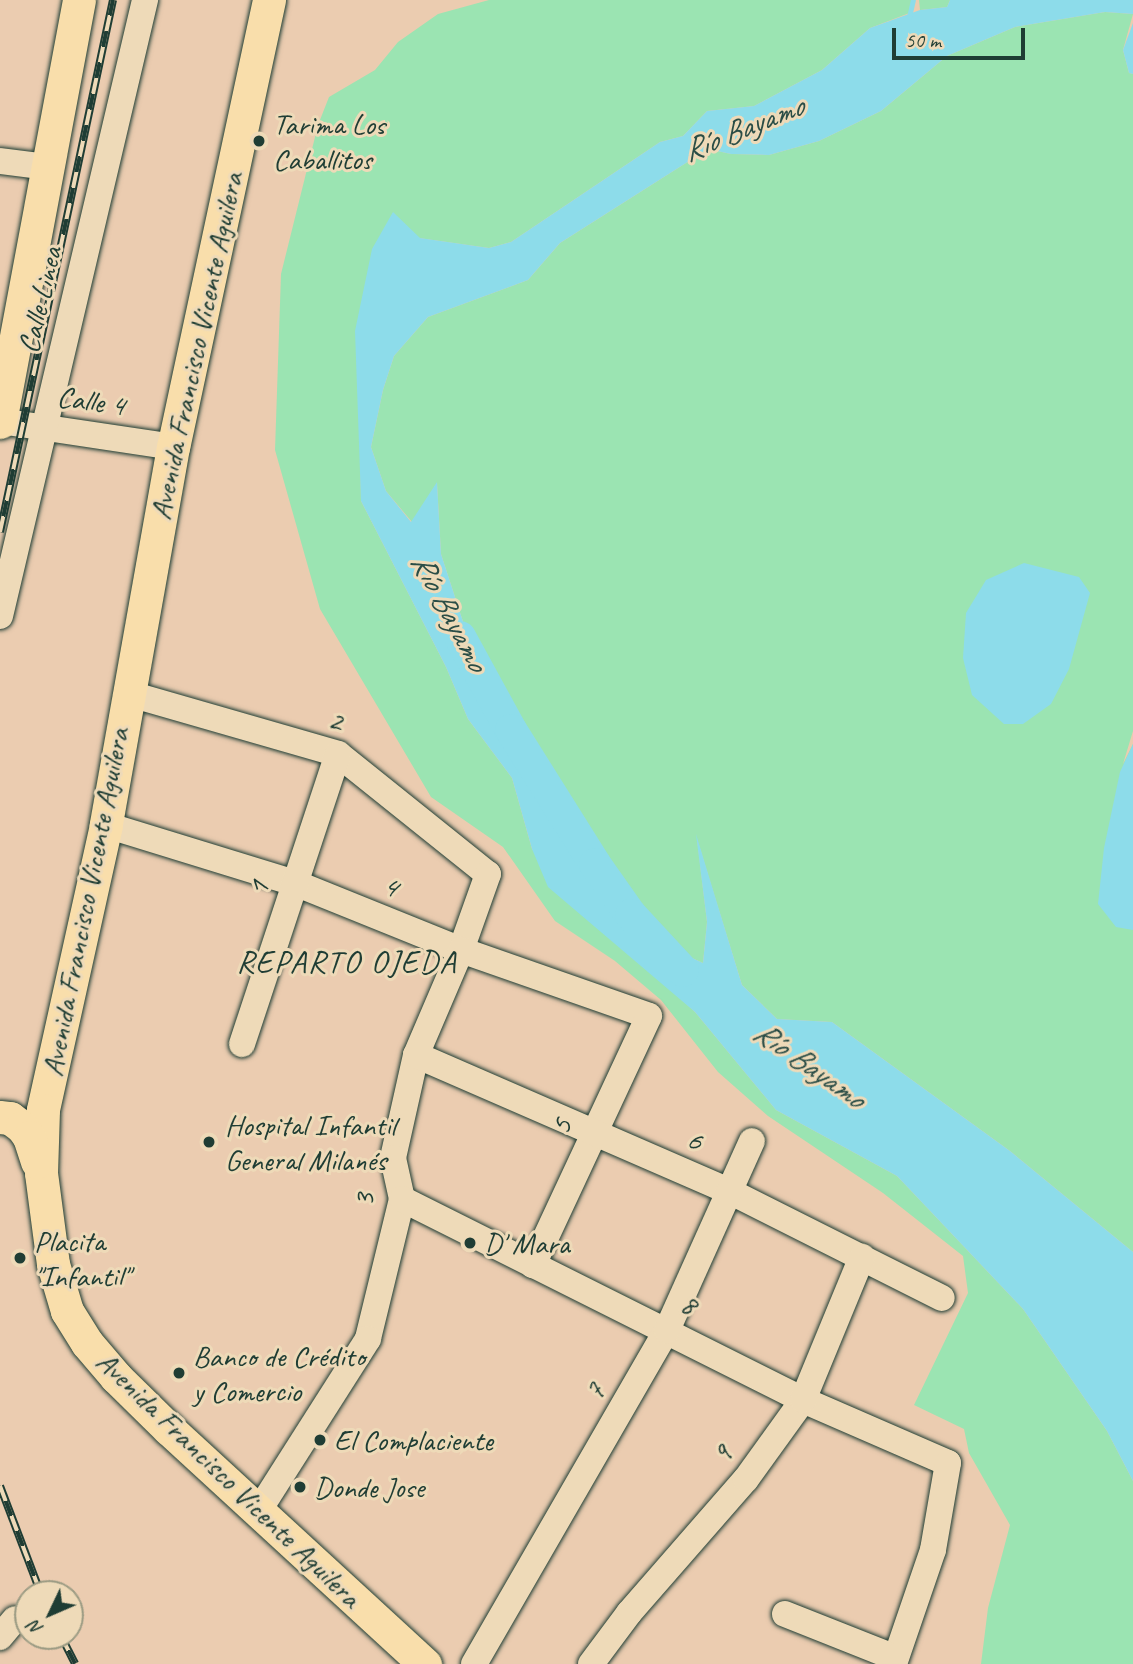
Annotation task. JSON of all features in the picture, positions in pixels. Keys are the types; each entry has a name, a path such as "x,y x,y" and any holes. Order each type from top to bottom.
{"main road":[{"path":"0,421 79,0"},
{"name":"Avenida Francisco Vicente Aguilera","path":"269,0 173,447 127,693 106,825 43,1110 41,1172 52,1264 67,1311 87,1343 116,1377 169,1429 425,1664"},
{"path":"0,1110 43,1110"},
{"path":"0,1116 10,1118 29,1137 41,1172"}],"street":[{"name":"Calle Linea","path":"0,616 145,0"},
{"path":"0,161 48,167"},
{"name":"Calle 4","path":"0,421 173,447"},
{"name":"2","path":"127,693 338,754 488,874"},
{"name":"1","path":"242,1044 338,754"},
{"name":"4","path":"106,825 295,883 461,950 649,1016"},
{"name":"3","path":"259,1510 368,1339 402,1199 393,1157 415,1055 461,950 488,874"},
{"name":"5","path":"533,1265 649,1016"},
{"name":"6","path":"415,1055 729,1191 942,1298"},
{"name":"7","path":"474,1664 667,1330 752,1141"},
{"name":"8","path":"402,1199 803,1400 948,1463 933,1550 895,1661"},
{"name":"9","path":"591,1664 629,1613 746,1479 803,1400 862,1257"},
{"path":"785,1614 895,1661"}],"green space":[{"path":"489,0 913,0 912,12 870,28 822,70 754,106 707,111 683,136 660,142 511,242 489,248 419,238 393,213 360,416 361,501 446,667 468,719 512,778 532,849 646,967 695,1012 776,1110 897,1176 1023,1309 1107,1431 1133,1481 1133,1664 981,1664 988,1608 1010,1525 969,1453 964,1429 914,1405 968,1293 963,1256 883,1193 768,1116 718,1072 661,1000 615,961 555,921 503,847 431,797 320,609 275,450 281,274 318,125 329,97 375,70 398,42 438,14"},
{"path":"919,0 950,0 947,7 920,10"},
{"path":"1105,12 1133,14 1123,50 1129,73 1133,74 1133,731 1123,764 1133,744 1133,1252 1010,1151 832,1022 777,1019 742,985 697,839 707,922 703,963 637,933 571,854 497,726 441,554 437,483 412,522 386,491 371,447 383,390 394,356 428,317 528,280 560,243 708,149 731,154 769,155 819,141 881,111 947,56 1015,27"}],"water":[{"path":"950,0 1133,0 1133,14 1105,12 1015,27 947,56 881,111 819,141 769,155 731,154 708,149 560,243 528,280 428,317 394,356 383,390 371,447 386,491 411,522 437,482 441,554 497,726 571,854 637,933 703,963 707,922 696,834 742,985 777,1019 832,1022 1010,1151 1133,1252 1133,1481 1107,1431 1023,1309 897,1176 776,1110 695,1012 548,887 532,849 512,778 468,719 446,667 361,501 355,331 372,249 393,212 420,238 489,248 511,242 660,142 683,136 707,111 754,106 822,70 870,28 920,10 947,7"},
{"path":"1133,23 1133,74 1129,73 1123,50"},
{"path":"1024,563 1079,577 1090,593 1069,669 1051,704 1023,724 1004,724 972,695 963,658 966,613 986,580"},
{"path":"1133,744 1133,930 1116,927 1098,904 1104,848 1120,772"}],"waterway":[{"path":"909,17 913,0"},
{"name":"Río Bayamo","path":"460,637 511,730 595,864 631,915 683,971"}],"railway":[{"path":"0,532 113,0"},
{"path":"0,1486 36,1580"},
{"path":"68,1650 75,1664"}],"place":[{"name":"Tarima Los Caballitos","path":"259,141"},
{"name":"Hospital Infantil General Milanés","path":"209,1142"},
{"name":"D' Mara","path":"470,1243"},
{"name":"Placita \"Infantil\"","path":"20,1258"},
{"name":"Banco de Crédito y Comercio","path":"179,1373"},
{"name":"El Complaciente","path":"320,1440"},
{"name":"Donde Jose","path":"300,1487"}],"district":[{"name":"REPARTO OJEDA","path":"347,962"}]}
